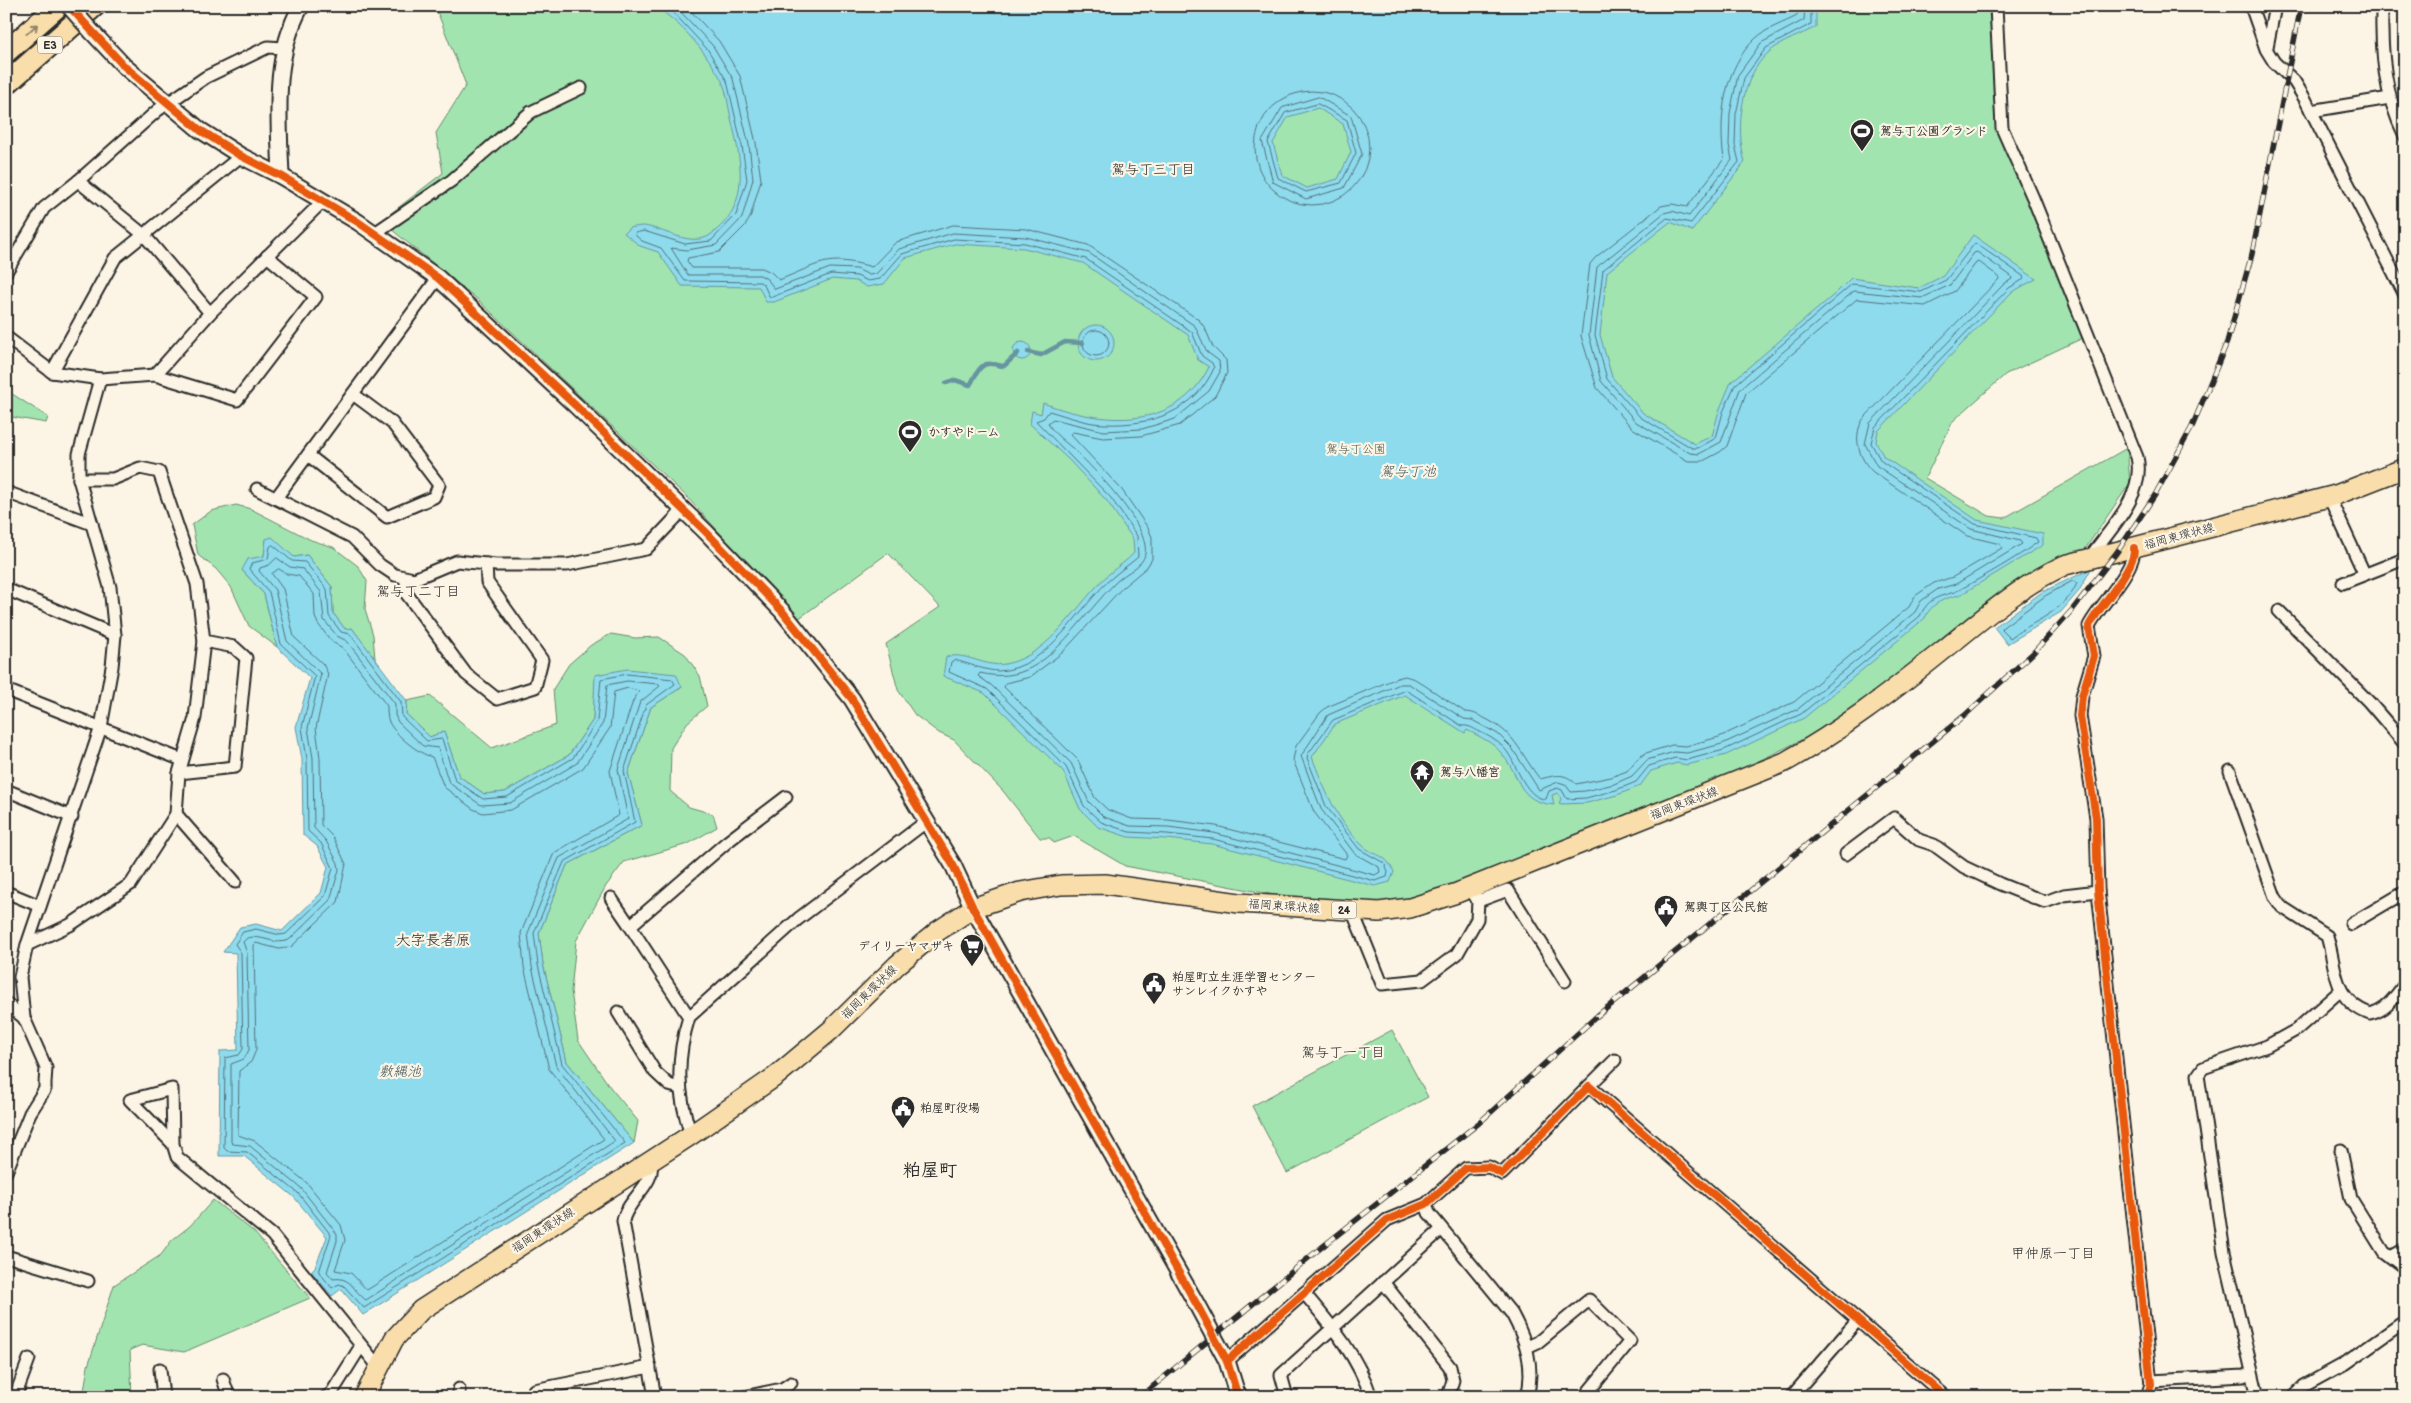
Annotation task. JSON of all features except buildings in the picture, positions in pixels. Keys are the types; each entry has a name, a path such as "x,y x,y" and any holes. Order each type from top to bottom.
{"highway":[{"name":"E3","path":"6,52 58,6"},
{"name":"E3","path":"6,84 94,6"}],"main road":[{"name":"福岡東環状線","path":"364,1397 378,1366 394,1339 421,1310 691,1135 776,1076 831,1030 896,965 938,931 973,908 1020,892 1061,885 1105,884 1239,902 1379,912 1410,908 1474,895 1786,762 1829,738 1877,703 2001,604 2044,575 2065,565 2329,497 2405,468"}],"street":[{"path":"68,6 124,66 200,130 241,156 282,176 324,200 375,233 438,278 576,405 745,571 826,666 852,699 953,865 973,908 1227,1361 1238,1397"},
{"path":"282,176 278,84 284,48 301,6"},
{"path":"1996,6 2002,128 2033,198 2137,457 2140,471 2131,500 2088,560"},
{"path":"2251,6 2266,48 2274,62 2294,80 2405,295"},
{"path":"2266,48 2275,6"},
{"path":"2382,6 2383,68 2390,98 2405,136"},
{"path":"6,272 44,208 167,104 206,77 268,47 284,48"},
{"path":"375,233 451,181 531,112 581,88"},
{"path":"2311,112 2390,98"},
{"path":"52,372 115,258 241,156"},
{"path":"78,181 144,236 210,313"},
{"path":"155,375 210,313 324,200"},
{"path":"6,337 52,372 100,379 155,375 238,400 316,297 268,256"},
{"path":"276,498 438,278"},
{"path":"6,1172 30,1113 45,1089 46,1068 24,1018 20,978 27,945 101,727 115,635 110,587 79,479 79,454 100,379"},
{"path":"308,455 387,517 434,497 439,485 392,423 353,394"},
{"path":"27,945 70,925 131,884 176,814 179,773 195,718 204,641 197,584 158,472 140,468 113,478 79,479"},
{"path":"257,489 352,537 380,565 395,576 414,579 457,561 486,564 567,565 646,549 683,510"},
{"path":"6,492 92,524"},
{"path":"2329,497 2364,573"},
{"path":"2134,548 2134,555 2124,574 2090,626 2094,656 2082,696 2080,716 2096,818 2098,891 2151,1381 2147,1397"},
{"path":"2343,583 2364,573 2404,559"},
{"path":"406,578 406,594 466,674 497,699 535,687 542,660 487,582 486,564"},
{"path":"6,589 115,635"},
{"path":"2279,611 2359,692 2405,744"},
{"path":"179,773 236,766 246,658 234,647 204,641"},
{"path":"6,690 182,760"},
{"path":"2230,771 2275,897 2282,907 2327,936 2341,990 2348,1002 2370,1014 2380,1012 2391,1002 2405,984"},
{"path":"6,790 72,817"},
{"path":"630,926 727,842 786,797"},
{"path":"176,814 235,882"},
{"path":"1846,854 1894,818 1919,840 1934,845 1964,866 2000,884 2045,902 2064,895 2098,891"},
{"path":"691,1135 681,1107 680,1088 682,1038 689,1017 798,919 927,821"},
{"path":"1352,910 1382,984 1422,980 1458,954 1477,919 1474,895 1508,890 1565,981"},
{"path":"6,892 40,906"},
{"path":"2351,924 2405,892"},
{"path":"611,898 689,1017"},
{"path":"2258,1397 2224,1252 2198,1075 2203,1068 2267,1046 2296,1030 2341,990"},
{"path":"6,1003 24,1018"},
{"path":"618,1012 655,1072 668,1085 680,1088"},
{"path":"1227,1361 1387,1220 1426,1204 1466,1168 1489,1168 1502,1174 1615,1060"},
{"path":"1589,1086 1946,1397"},
{"path":"173,1144 130,1100 172,1089 173,1144 177,1157 272,1235 378,1366"},
{"path":"2341,1150 2351,1199 2384,1252 2405,1268"},
{"path":"650,1160 653,1167 651,1175 624,1212 623,1221 655,1397"},
{"path":"1426,1204 1429,1213 1512,1314 1527,1347 1530,1375 1527,1397"},
{"path":"1287,1397 1281,1374 1442,1229"},
{"path":"2391,1257 2405,1248"},
{"path":"6,1256 88,1282"},
{"path":"1384,1282 1450,1367 1453,1380 1448,1397"},
{"path":"1304,1293 1333,1327 1357,1362 1371,1397"},
{"path":"1527,1347 1538,1342 1589,1300 1630,1341 1584,1397"},
{"path":"1791,1397 1858,1320"},
{"path":"2293,1397 2304,1386 2344,1364 2405,1321"},
{"path":"326,1397 331,1394 361,1346"},
{"path":"15,1397 29,1359"},
{"path":"537,1397 534,1390 650,1367"},
{"path":"160,1369 163,1397"},
{"path":"2151,1381 2244,1376 2251,1373"},
{"path":"223,1379 229,1397"},
{"path":"744,1397 782,1389 791,1383"}],"green space":[{"name":"駕与丁池","path":"435,6 1990,6 1999,128 2085,337 2006,374 1953,421 1925,478 1989,516 2004,518 2127,448 2130,483 2083,552 1999,595 1836,723 1716,782 1458,887 1382,904 1321,904 1125,866 1074,836 1054,843 1050,838 1040,838 1003,791 954,740 939,733 915,715 898,690 886,644 940,607 888,553 798,619 687,497 477,299 381,221 443,173 436,133 466,85"},
{"path":"6,390 48,417 46,423 6,416"},
{"path":"236,505 251,509 311,540 333,547 358,566 367,581 365,609 373,635 375,659 352,628 345,629 333,613 332,587 307,555 294,557 266,539 264,556 242,570 264,594 277,647 249,626 231,587 216,569 198,555 192,525 211,511"},
{"path":"611,634 635,638 659,637 685,654 700,676 707,706 687,723 671,748 670,791 689,807 713,814 717,827 688,844 624,862 606,886 576,941 571,991 578,1040 610,1087 638,1121 634,1143 567,1062 543,964 539,933 567,865 642,825 628,773 651,707 682,687 596,675 593,720 569,755 505,792 484,794 459,776 444,731 430,737 406,714 407,701 430,696 492,748 556,725 553,689 569,664 591,645"},
{"path":"1392,1030 1428,1097 1287,1173 1252,1106"},
{"path":"213,1200 254,1232 310,1298 184,1352 142,1345 130,1350 132,1397 83,1397 88,1366 114,1285 161,1255 172,1240 190,1226"}],"water":[{"name":"駕与丁池","path":"654,6 1816,6 1816,27 1774,48 1760,62 1752,75 1746,89 1741,119 1742,149 1745,162 1692,231 1670,222 1607,272 1600,335 1612,377 1643,413 1695,444 1712,436 1719,411 1731,382 1836,293 1851,278 1919,288 1943,276 1973,235 2036,279 2012,292 1878,431 1876,442 1884,457 1977,520 2043,534 2043,545 1960,595 1935,605 1925,618 1804,718 1726,755 1687,765 1677,763 1651,771 1640,786 1617,795 1587,803 1559,803 1561,799 1558,793 1552,795 1554,805 1533,799 1521,787 1508,763 1495,746 1467,730 1465,733 1405,695 1335,724 1312,757 1338,815 1345,825 1362,845 1383,858 1390,865 1394,872 1390,882 1375,886 1212,844 1128,837 1098,827 1080,809 1063,771 984,693 943,676 946,657 960,656 998,665 1022,659 1050,639 1098,585 1134,553 1133,539 1107,501 1069,460 1030,424 1032,411 1041,414 1043,403 1089,416 1136,418 1158,413 1178,403 1195,388 1209,367 1198,360 1188,335 1083,263 1024,248 955,244 905,258 884,284 867,287 856,281 832,279 774,302 766,302 759,287 682,286 658,252 640,246 624,233 629,228 644,226 686,238 703,238 710,235 723,223 732,210 738,196 740,166 735,134 722,81 709,59 692,39","holes":["1318,108 1343,124 1351,152 1338,179 1307,188 1282,175 1273,143 1288,117"]},
{"path":"1096,325 1103,326 1109,330 1113,336 1113,350 1109,356 1103,360 1096,361 1089,360 1083,356 1079,350 1078,343 1079,336 1083,330 1089,326"},
{"path":"1018,342 1026,342 1031,347 1029,358 1018,360 1013,355 1013,347"},
{"name":"敷縄池","path":"272,537 294,557 307,555 332,587 333,613 345,629 352,628 407,701 406,714 430,737 444,731 459,776 484,794 505,792 569,755 593,720 595,675 627,669 676,674 682,687 651,707 628,773 642,825 567,865 539,933 543,964 567,1062 634,1143 363,1315 341,1289 332,1296 311,1271 315,1267 327,1237 294,1197 244,1156 219,1156 220,1051 238,1050 236,953 223,952 240,927 256,924 282,931 321,893 328,867 317,846 303,835 302,759 296,727 310,678 277,647 264,594 242,570 248,559 264,556 266,539"},
{"path":"2091,569 2079,591 2061,612 2007,644 1994,627 2042,592"}],"waterway":[{"path":"1028,352 1041,355 1065,342 1083,343"},
{"path":"946,383 955,380 970,385 981,367 988,364 1004,366 1018,353"}],"railway":[{"path":"1140,1397 1317,1251 1479,1123 1597,1016 1964,716 2033,653 2073,609 2117,552 2155,495 2192,427 2227,342 2252,254 2301,6"}],"cycle path":[{"path":"69,6 124,66 200,130 241,156 281,176 358,222 438,278 575,405 706,532 782,611 852,699 953,865 973,908 1197,1305 1227,1361 1238,1397"},
{"path":"2134,548 2133,557 2123,577 2089,626 2094,656 2082,696 2080,716 2096,818 2098,891 2151,1384 2147,1397"},
{"path":"1227,1361 1387,1220 1426,1204 1466,1168 1489,1167 1502,1174 1589,1086 1946,1397"}],"place":[{"name":"駕与丁公園グランド","path":"1862,152"},
{"name":"かすやドーム","path":"910,453"},
{"name":"駕与八幡宮","path":"1422,793"},
{"name":"駕輿丁区公民館","path":"1666,928"},
{"name":"デイリーヤマザキ","path":"972,967"},
{"name":"粕屋町立生涯学習センター サンレイクかすや","path":"1154,1005"},
{"name":"粕屋町役場","path":"903,1129"}],"district":[{"name":"駕与丁三丁目","path":"1153,169"},
{"name":"駕与丁二丁目","path":"418,591"},
{"name":"大字長者原","path":"433,940"},
{"name":"駕与丁一丁目","path":"1343,1052"},
{"name":"粕屋町","path":"930,1170"},
{"name":"甲仲原一丁目","path":"2053,1253"}],"park label":[{"name":"駕与丁公園","path":"1356,449"}]}
